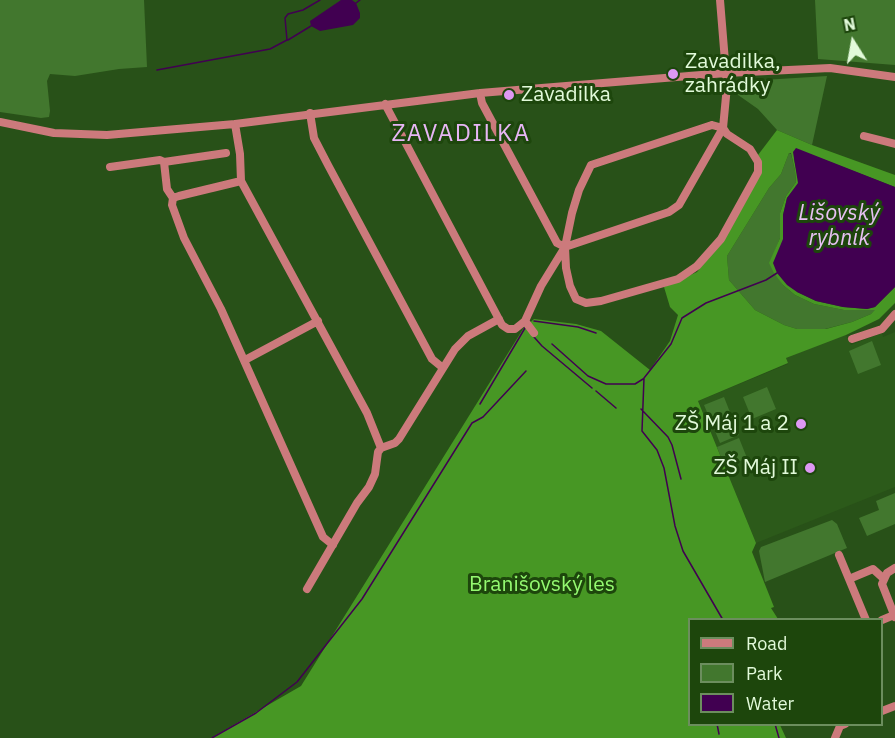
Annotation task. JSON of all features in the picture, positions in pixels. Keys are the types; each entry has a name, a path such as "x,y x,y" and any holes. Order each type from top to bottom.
{"street":[{"path":"385,104 502,325 508,329 515,329 525,321 541,286 566,247 675,209 680,205 723,128 726,73 720,0"},
{"path":"0,122 54,133 107,135 235,124 480,93 726,73 830,68 895,77"},
{"path":"480,93 482,103 557,243 566,247"},
{"path":"310,113 314,138 328,165 432,359 443,368"},
{"path":"235,124 242,181 367,413 381,447"},
{"path":"712,124 723,128 727,134 750,149 758,162 758,172 721,239 697,266 678,279 601,301 586,303 576,299 566,268 566,247 579,190 591,165 712,124"},
{"path":"864,136 895,144"},
{"path":"110,166 160,160 164,162 226,153"},
{"path":"164,162 167,189 173,198 171,205 184,238 245,360 323,537 333,545"},
{"path":"173,198 242,181"},
{"path":"852,339 882,329 895,314"},
{"path":"307,589 357,503 369,487 375,474 378,452 381,447 395,443 399,439 455,349 468,336 499,319"},
{"path":"245,360 318,321"},
{"path":"525,321 534,333"},
{"path":"839,555 865,618"},
{"path":"895,568 888,572 882,584 895,616"},
{"path":"849,579 873,569 884,578"}],"shaded area":[{"name":"ZŠ Máj 1 a 2","path":"895,332 895,487 756,543 698,401 788,364 786,358 827,341 846,335 851,345 882,333 883,337"}],"green space":[{"path":"0,0 144,0 147,67 75,76 50,74 47,81 49,117 41,118 0,112"},
{"path":"815,0 895,0 895,65 818,59"},
{"path":"827,76 812,145 777,130 758,109 731,90 731,82"},
{"name":"Branišovský les","path":"777,130 895,175 895,187 796,149 794,159 799,183 787,198 783,215 784,239 797,292 816,301 867,309 875,307 895,287 895,303 879,319 846,335 786,358 788,363 698,401 756,543 752,552 774,607 771,608 777,618 688,618 688,726 780,726 786,738 211,738 301,686 523,329 534,319 576,324 601,331 650,370 670,341 678,315 670,307 664,287 697,272 723,240 759,176 758,155","holes":["789,153 791,153 796,182 786,196 780,213 780,238 769,263 774,273 795,295 814,304 844,310 875,310 871,314 826,329 797,329 755,310 729,280 727,256 769,188 781,174"]},
{"path":"789,153 796,182 786,196 780,213 780,238 770,263 783,285 795,295 814,304 844,310 876,310 871,314 825,329 797,329 755,310 729,280 727,256 769,188 781,174"},
{"path":"872,341 881,365 858,374 849,351"},
{"path":"767,387 776,409 752,419 743,397"},
{"path":"724,397 739,435 720,443 704,405"},
{"path":"739,438 747,458 725,467 717,447"},
{"path":"895,493 895,524 867,536 859,518 879,510 876,501"},
{"path":"832,520 837,524 847,548 765,582 759,551 761,547"}],"water":[{"path":"341,0 352,0 356,3 360,18 353,25 320,31 311,26 310,21"},
{"name":"Lišovský rybník","path":"796,148 895,187 895,287 875,307 867,309 843,307 816,301 787,285 777,273 773,263 783,239 783,215 787,198 798,183 793,152"}],"waterway":[{"path":"157,70 270,49 287,40 285,18 288,14 303,10 320,0"},
{"path":"356,3 360,0"},
{"path":"288,40 311,26"},
{"path":"722,618 683,551 675,526 664,468 657,450 642,431 644,378 671,344 682,318 706,303 766,280 777,273"},
{"path":"534,321 578,327 596,333"},
{"path":"480,404 525,328"},
{"path":"534,337 592,388"},
{"path":"552,344 588,376 606,384 635,384 643,379"},
{"path":"212,738 256,713 297,682 362,599 472,423 483,417 526,371"},
{"path":"596,391 616,408"},
{"path":"641,409 668,437 681,479"},
{"path":"717,726 719,734"},
{"path":"776,726 779,738"}],"place":[{"name":"Zavadilka, zahrádky","path":"673,74"},
{"name":"Zavadilka","path":"509,95"},
{"name":"ZŠ Máj 1 a 2","path":"801,424"},
{"name":"ZŠ Máj II","path":"810,468"}],"district":[{"name":"ZAVADILKA","path":"461,134"}]}
